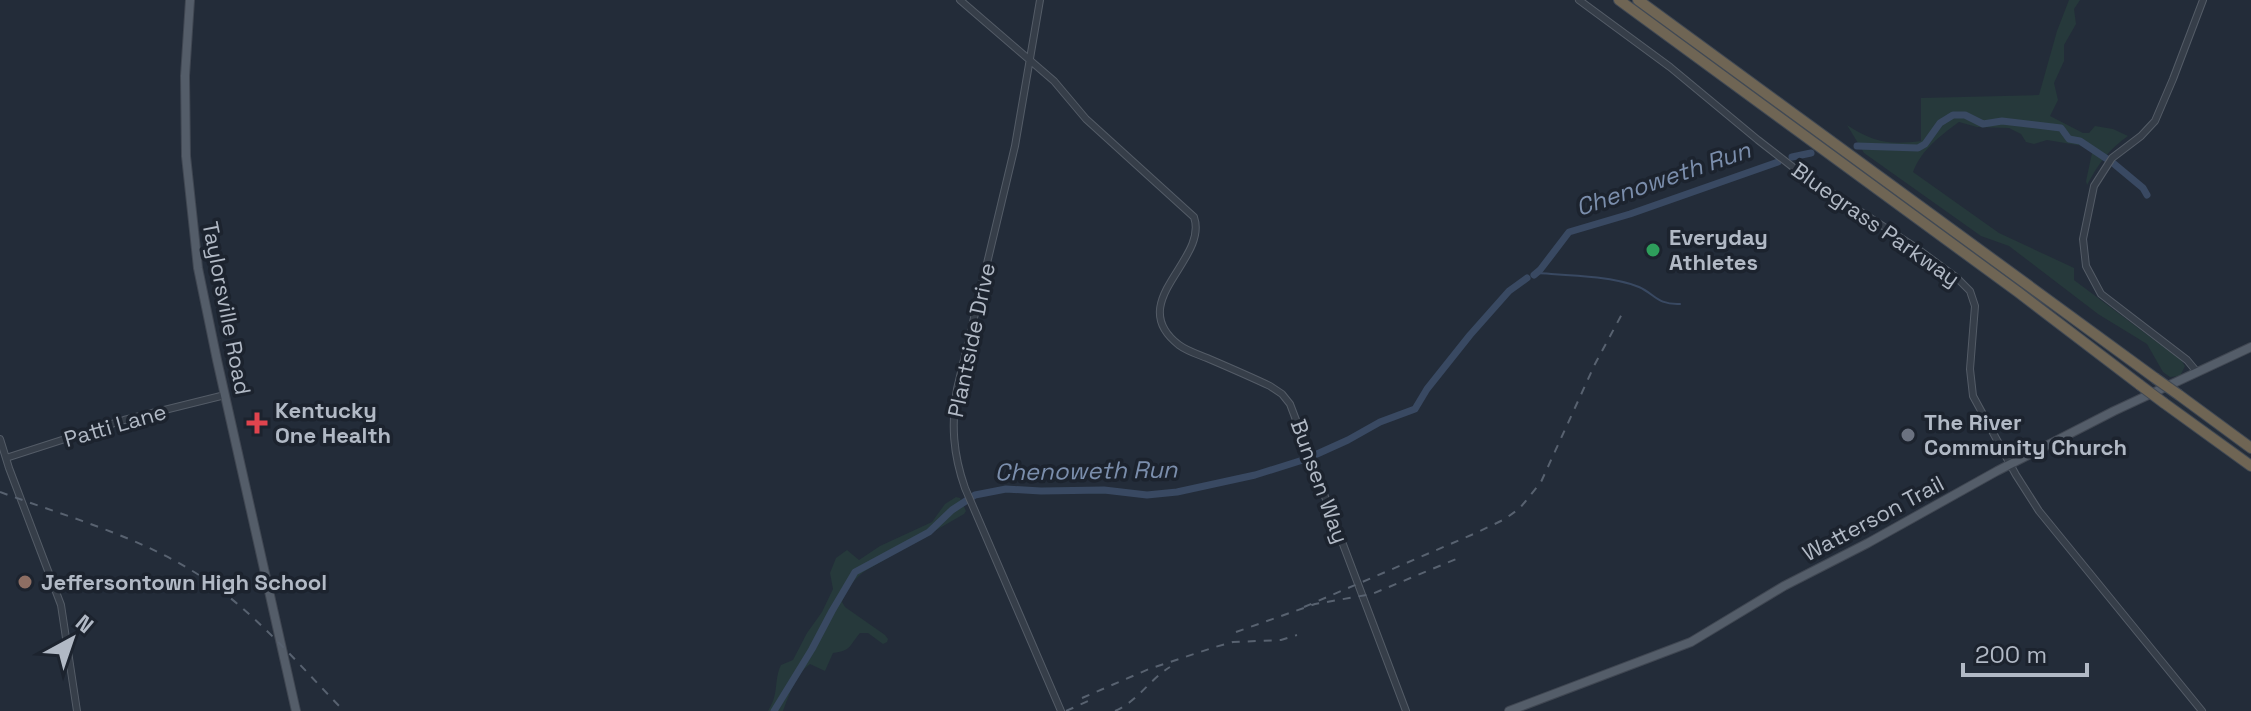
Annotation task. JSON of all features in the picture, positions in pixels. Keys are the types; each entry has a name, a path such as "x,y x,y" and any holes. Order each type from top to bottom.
{"highway":[{"path":"1619,0 2251,466"},
{"path":"1638,0 2251,448"}],"main road":[{"name":"Taylorsville Road","path":"190,0 185,76 186,159 199,273 296,711"},
{"name":"Watterson Trail","path":"1509,711 1675,649 1704,635 1793,582 2010,464 2251,347"}],"street":[{"name":"Bunsen Way","path":"960,0 1054,81 1087,120 1194,217 1197,225 1194,240 1162,299 1160,313 1164,327 1184,349 1270,386 1290,404 1406,711"},
{"name":"Plantside Drive","path":"1040,0 1007,182 959,381 953,427 955,455 965,488 1061,711"},
{"name":"Bluegrass Parkway","path":"1579,0 1670,67 1794,168 1915,247 1967,287 1975,306 1970,369 1973,396 2010,464 2045,518 2202,711"},
{"path":"2197,372 2187,360 2101,294 2086,266 2083,239 2094,186 2112,158 2155,121 2203,0"},
{"name":"Patti Lane","path":"6,458 124,420 225,395"},
{"path":"0,439 61,605 77,711"}],"shaded area":[{"path":"2069,0 2080,0 2074,9 2076,24 2064,45 2064,61 2054,83 2058,100 2050,116 2083,133 2089,133 2095,126 2128,136 2104,158 2087,185 2092,153 2083,146 2047,140 2034,144 2026,142 2021,134 2009,128 1977,127 1959,122 1926,150 1913,172 1999,233 2074,268 2074,280 2181,360 2185,366 2180,376 2170,377 2163,372 2147,344 2098,314 2009,246 1981,236 1864,153 1847,125 1882,141 1921,141 1921,98 2039,95"},
{"path":"956,497 960,498 966,511 964,514 865,571 846,593 842,602 845,607 885,635 887,642 883,644 868,633 860,633 847,649 833,653 825,671 810,664 805,668 783,711 768,711 781,665 793,660 833,589 830,573 836,558 847,550 859,560 880,546 932,522 945,504"}],"waterway":[{"name":"Chenoweth Run","path":"1857,146 1918,148 1925,144 1940,123 1953,115 1965,115 1983,124 2002,121 2061,128 2069,139 2080,141 2107,159"},
{"name":"Chenoweth Run","path":"1792,157 1811,153"},
{"name":"Chenoweth Run","path":"1534,275 1569,232 1778,162"},
{"name":"Chenoweth Run","path":"2113,163 2147,195"},
{"path":"1537,273 1616,280 1639,287 1666,303 1680,304"},
{"name":"Chenoweth Run","path":"1317,454 1380,422 1415,409 1470,335 1509,291 1527,278"},
{"name":"Chenoweth Run","path":"774,711 855,572 929,532 952,510 975,495 1006,489 1104,490 1147,495 1177,492 1255,475 1306,459"}],"railway":[{"path":"1304,607 1476,533 1520,508 1541,482 1595,364 1622,314"},
{"path":"0,492 129,539 202,577 259,623 344,711"},
{"path":"1236,632 1315,604 1372,594 1461,557"},
{"path":"1082,698 1149,669 1215,647 1233,642 1281,640 1297,635"},
{"path":"1115,711 1170,667"},
{"path":"1066,711 1095,698"}],"place":[{"name":"Everyday Athletes","path":"1653,250"},
{"name":"Kentucky One Health","path":"257,423"},
{"name":"The River Community Church","path":"1908,435"},
{"name":"Jeffersontown High School","path":"25,582"}]}
